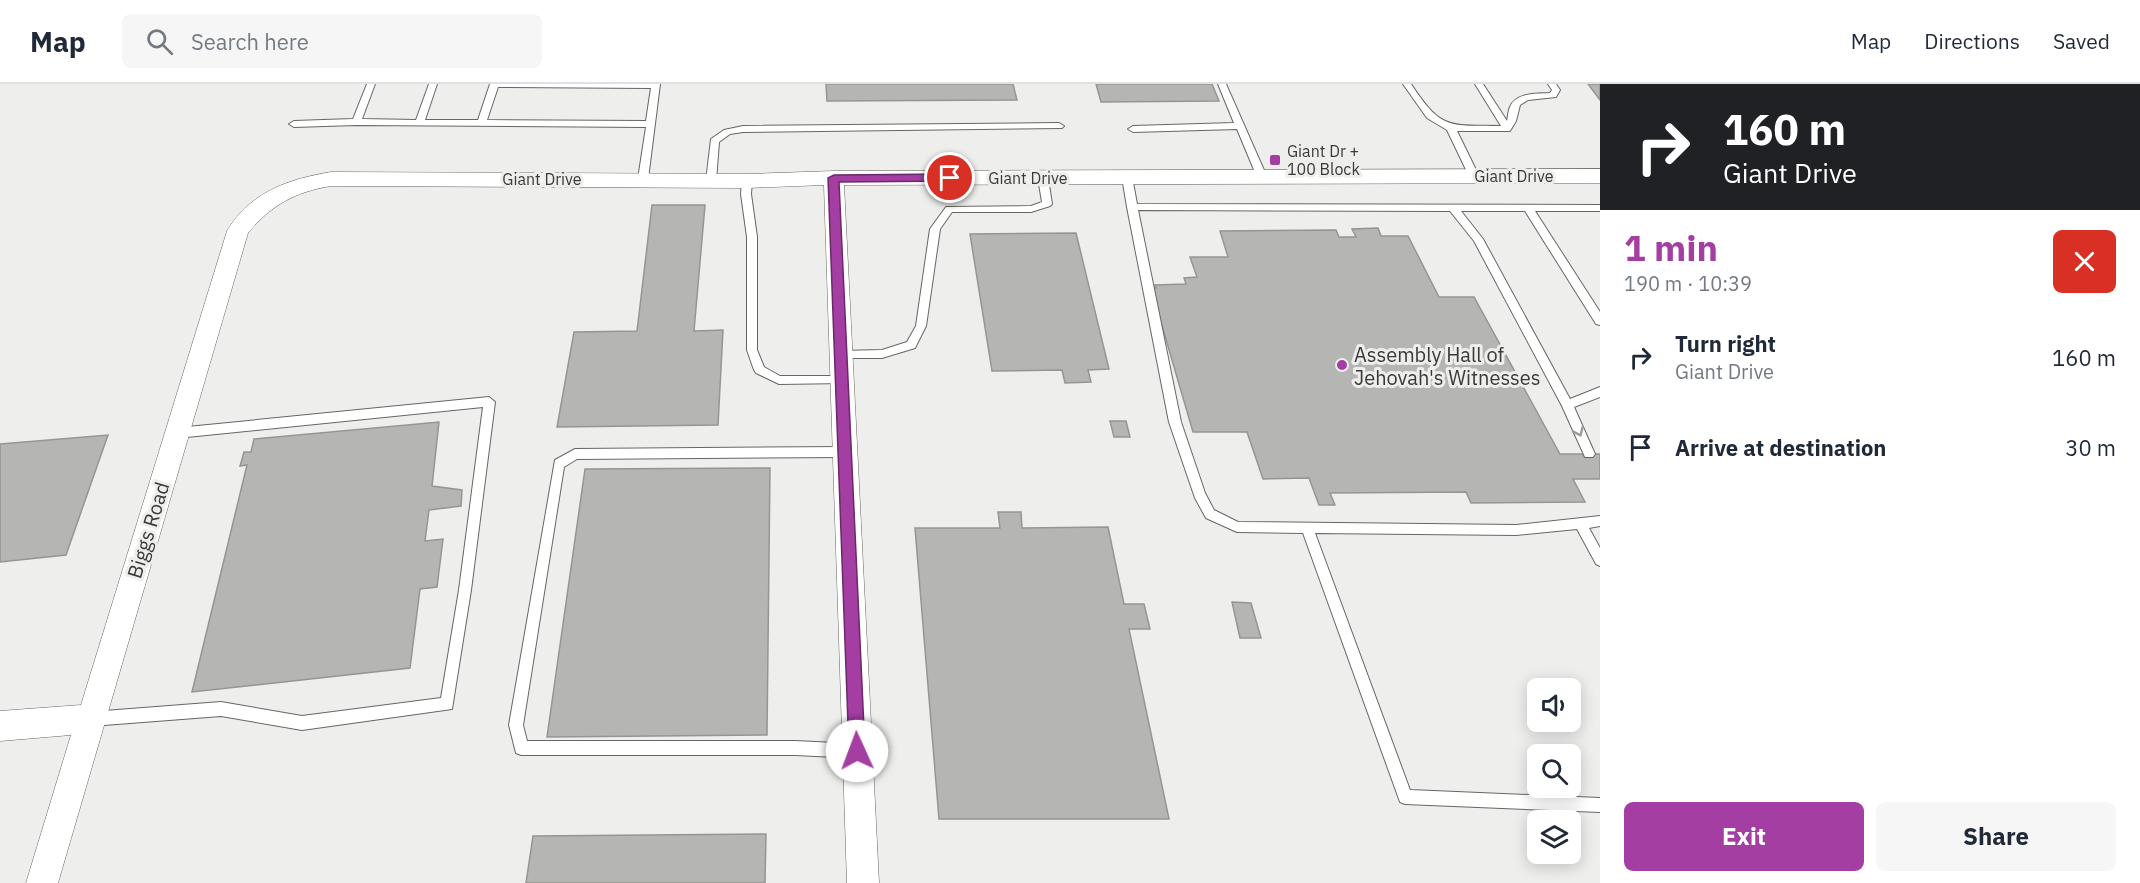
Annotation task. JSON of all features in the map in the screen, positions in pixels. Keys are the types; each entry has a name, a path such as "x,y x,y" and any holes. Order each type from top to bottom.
{"street":[{"name":"Giant Drive","path":"278,193 302,183 331,179 643,178 747,182 834,178 1600,176"},
{"path":"834,178 863,883"},
{"name":"Biggs Road","path":"42,883 238,231 256,208 278,193"},
{"path":"0,726 91,719"}],"lane":[{"path":"356,122 371,84"},
{"path":"419,123 433,84"},
{"path":"482,123 494,84 656,85 643,178"},
{"path":"1222,84 1262,177"},
{"path":"1407,84 1425,113 1438,124 1451,128 1507,129"},
{"path":"1479,84 1507,129"},
{"path":"1507,129 1514,120 1515,104 1521,99 1553,95 1556,90 1552,84"},
{"path":"294,124 356,122 651,124"},
{"path":"711,181 714,141 727,132 743,129 1059,126"},
{"path":"1133,129 1240,126"},
{"path":"1451,128 1474,176"},
{"path":"1127,177 1176,422 1199,494 1210,514 1237,526 1307,528 1516,530 1600,521"},
{"path":"747,182 746,194 752,237 752,350 760,370 779,380 842,368 911,345 921,326 935,229 950,210 1031,209 1047,204 1043,178"},
{"path":"1132,207 1597,208 1600,218"},
{"path":"1453,208 1478,239 1495,269 1567,405 1589,454"},
{"path":"1528,208 1600,321"},
{"path":"1567,405 1600,392"},
{"path":"91,719 221,709 302,723 447,704 465,590 489,402 177,433"},
{"path":"845,452 575,454 560,465 516,725 521,748 795,748 857,751"},
{"path":"1581,523 1600,560"},
{"path":"1307,528 1405,797 1600,804"}],"building":[{"path":"826,84 1013,84 1017,100 827,101"},
{"path":"1096,84 1212,84 1219,101 1101,102"},
{"path":"1588,84 1600,84 1600,100"},
{"path":"652,205 705,205 694,331 723,330 718,425 557,427 574,332 637,331"},
{"name":"Assembly Hall of Jehovah's Witnesses","path":"1378,228 1381,236 1408,236 1439,297 1474,297 1560,454 1600,454 1600,479 1573,479 1585,502 1471,503 1466,492 1330,493 1335,505 1319,505 1309,478 1263,479 1247,432 1193,432 1151,288 1156,288 1155,285 1186,284 1184,278 1197,277 1190,257 1228,257 1220,231 1336,230 1339,237 1356,237 1352,229"},
{"path":"1076,233 1109,369 1088,370 1091,382 1065,383 1062,370 992,371 970,234"},
{"path":"1110,421 1126,421 1130,437 1114,437"},
{"path":"439,422 432,486 462,490 461,506 429,510 425,541 443,539 437,587 420,589 410,668 192,692 247,465 240,466 244,452 251,452 254,439"},
{"path":"108,435 66,555 0,562 0,444"},
{"path":"770,468 767,735 547,737 585,469"},
{"path":"998,512 1021,512 1022,528 1108,527 1124,604 1144,604 1150,629 1129,629 1169,819 939,819 915,528 1000,528"},
{"path":"1232,602 1251,603 1261,638 1240,638"},
{"path":"766,834 765,883 526,883 533,836"}],"place":[{"name":"Giant Dr + 100 Block","path":"1275,160"},
{"name":"Assembly Hall of Jehovah's Witnesses","path":"1342,365"}],"route":[{"path":"857,751 834,178 950,178"}]}
